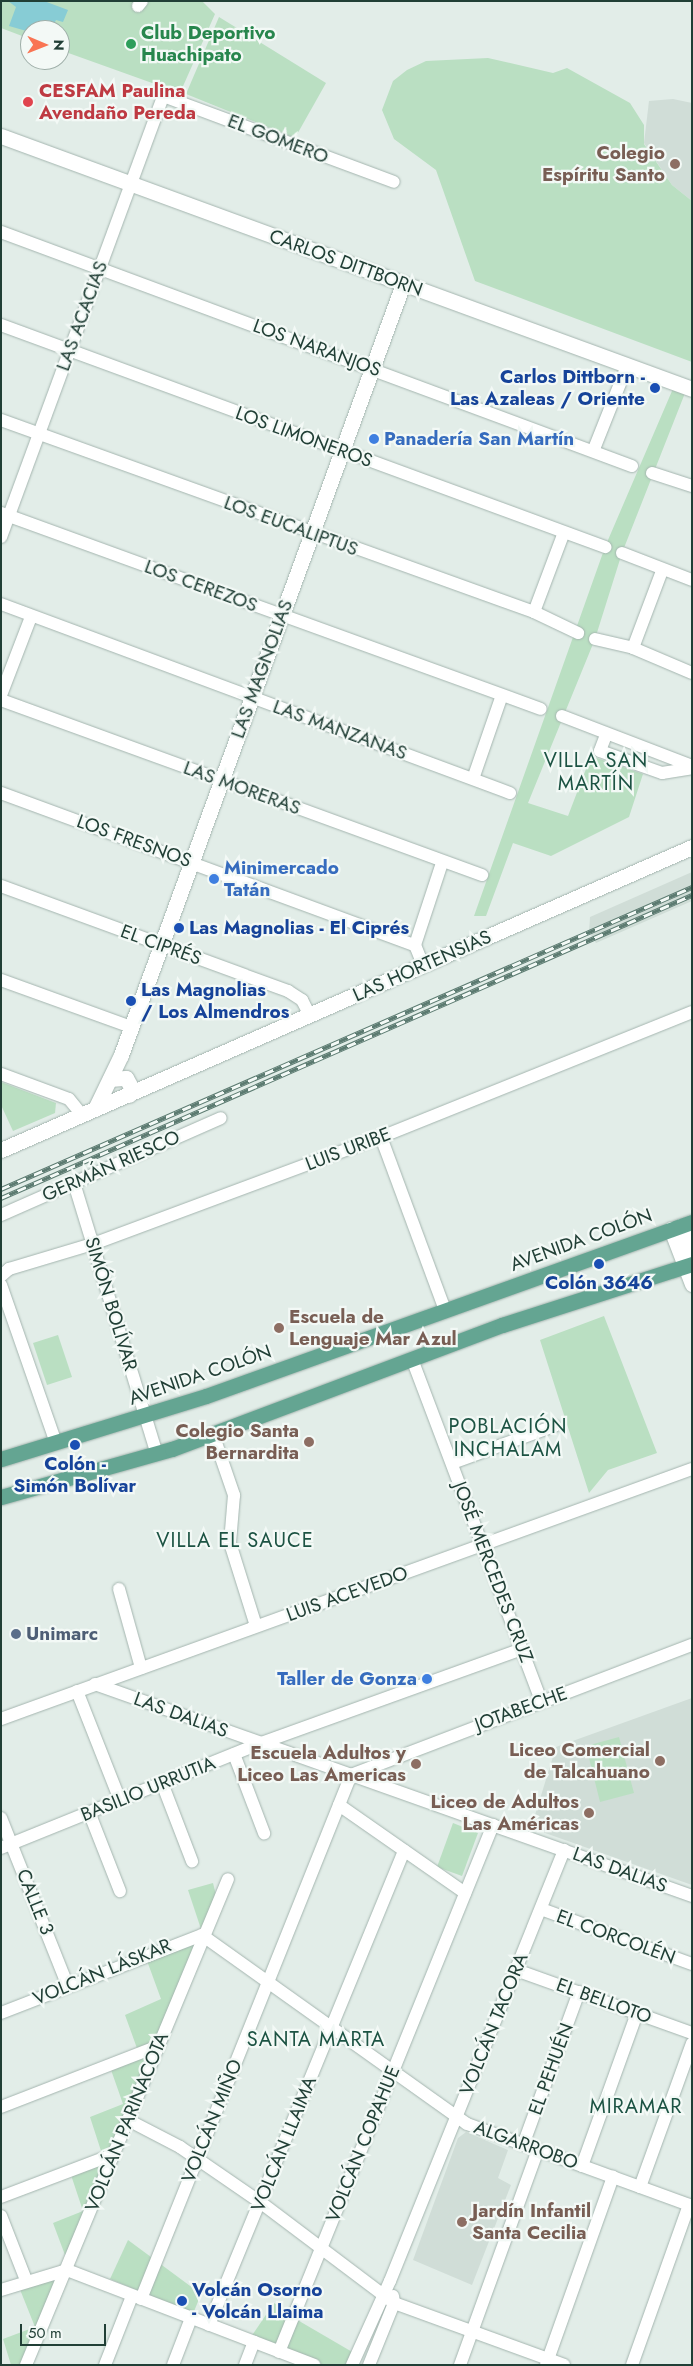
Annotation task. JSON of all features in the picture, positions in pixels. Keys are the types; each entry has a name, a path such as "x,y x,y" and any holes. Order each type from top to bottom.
{"main road":[{"name":"AVENIDA COLÓN","path":"1,1459 145,1416 681,1226"},
{"path":"1,1497 157,1454 412,1359 690,1261"}],"street":[{"name":"EL GOMERO","path":"163,96 394,182"},
{"name":"LAS ACACIAS","path":"1,537 5,514 39,433 163,96"},
{"name":"CARLOS DITTBORN","path":"1,136 692,390"},
{"name":"LOS NARANJOS","path":"1,232 594,450 632,466"},
{"name":"LAS MAGNOLIAS","path":"119,1088 121,1055 403,284"},
{"name":"LOS LIMONEROS","path":"1,325 563,535 606,547"},
{"path":"594,450 627,366"},
{"name":"LOS EUCALIPTUS","path":"1,420 311,534 534,612 578,633"},
{"path":"652,473 692,486"},
{"name":"LOS CEREZOS","path":"5,514 282,615 501,698 541,709"},
{"path":"534,612 563,535"},
{"path":"622,553 662,571 692,580"},
{"path":"633,648 662,571"},
{"name":"LAS MANZANAS","path":"1,604 32,617 474,776 510,793"},
{"path":"1,695 32,617"},
{"path":"595,639 633,648 692,673"},
{"path":"474,776 501,698"},
{"name":"LAS MORERAS","path":"1,700 442,863 482,875"},
{"path":"562,716 606,735 692,767"},
{"name":"LOS FRESNOS","path":"1,793 415,945"},
{"name":"LAS HORTENSIAS","path":"1,1150 89,1112 119,1088 151,1083 310,1016 692,847"},
{"path":"423,965 415,945 442,863"},
{"name":"EL CIPRÉS","path":"1,886 293,994 310,1016"},
{"path":"1,980 131,1027"},
{"name":"LUIS URIBE","path":"1,1276 9,1269 93,1244 382,1137 692,1012"},
{"path":"1,1074 69,1099 89,1112"},
{"name":"GERMÁN RIESCO","path":"1,1215 221,1118"},
{"path":"382,1137 445,1310"},
{"name":"SIMÓN BOLÍVAR","path":"74,1183 157,1454"},
{"path":"681,1226 690,1261 692,1284"},
{"path":"1,1285 56,1443"},
{"name":"JOSÉ MERCEDES CRUZ","path":"412,1359 542,1701"},
{"path":"452,1463 554,1426"},
{"path":"213,1434 234,1495 230,1543 256,1626"},
{"name":"LUIS ACEVEDO","path":"1,1719 692,1469"},
{"path":"119,1590 141,1668"},
{"name":"JOTABECHE","path":"351,1775 692,1645"},
{"name":"BASILIO URRUTIA","path":"6,1846 261,1743 522,1649"},
{"name":"LAS DALIAS","path":"95,1684 692,1896"},
{"path":"77,1691 120,1800"},
{"path":"234,1754 264,1833"},
{"name":"VOLCÁN MIÑO","path":"105,2365 197,2159 351,1775"},
{"path":"162,1783 192,1861"},
{"path":"339,1805 466,1893"},
{"path":"89,1812 120,1891"},
{"name":"CALLE 3","path":"1,1818 6,1846 68,1986"},
{"name":"VOLCÁN COPAHUE","path":"278,2352 493,1825"},
{"name":"VOLCÁN TACORA","path":"352,2365 457,2115 564,1850"},
{"name":"VOLCÁN LLAIMA","path":"209,2325 404,1851"},
{"name":"VOLCÁN PARINACOTA","path":"26,2365 228,1879"},
{"name":"EL CORCOLÉN","path":"540,1909 692,1964"},
{"name":"VOLCÁN LÁSKAR","path":"1,2013 193,1936 204,1936"},
{"name":"ALGARROBO","path":"204,1936 394,2069 467,2124 691,2205"},
{"name":"EL BELLOTO","path":"516,1970 692,2033"},
{"name":"EL PEHUÉN","path":"523,2145 579,1992"},
{"path":"582,2166 637,2013"},
{"path":"640,2187 692,2043"},
{"path":"1,2107 158,2046"},
{"path":"128,2120 197,2159 321,2246 386,2286 394,2303 547,2362 564,2365"},
{"path":"460,2365 538,2150"},
{"path":"1,2197 114,2154"},
{"path":"547,2362 613,2177"},
{"path":"632,2365 691,2205"},
{"path":"1,2216 26,2280"},
{"path":"1,2290 26,2280 67,2270 312,2364"},
{"path":"368,2365 394,2303"},
{"path":"173,2365 191,2318"},
{"path":"245,2365 254,2342"}],"shaded area":[{"name":"Colegio Espíritu Santo","path":"673,99 692,103 692,201 672,185 644,143 649,101"},
{"path":"692,872 692,901 596,943 589,932 590,917"},
{"path":"692,1698 692,1885 531,1828 556,1747"},
{"name":"Jardín Infantil Santa Cecilia","path":"466,2132 508,2150 498,2178 511,2185 472,2285 413,2260 458,2138"}],"green space":[{"name":"Club Deportivo Huachipato","path":"1,1 202,1 215,14 180,93 70,54 70,20 20,20 20,35 1,28"},
{"path":"219,17 326,83 295,138 186,94"},
{"path":"488,58 553,73 567,68 630,103 644,125 644,144 672,185 692,201 692,362 475,281 436,170 394,139 382,110 393,81 407,70 426,61"},
{"path":"675,384 687,388 622,553 595,639 528,803 568,816 591,756 643,774 629,817 551,856 513,843 486,916 474,916 605,547"},
{"path":"1,1082 56,1103 55,1113 13,1131 1,1105"},
{"path":"604,1316 657,1453 608,1470 589,1493 540,1340"},
{"path":"58,1335 72,1377 47,1385 33,1343"},
{"path":"619,1737 634,1793 600,1802 586,1746"},
{"path":"453,1823 478,1833 462,1876 437,1867"},
{"path":"213,1883 217,1899 202,1932 188,1890"},
{"path":"198,1938 157,2044 138,2051 125,2015 161,1999 146,1958"},
{"path":"156,2049 113,2153 103,2157 90,2117 123,2104 110,2067"},
{"path":"112,2155 68,2263 53,2223 83,2211 70,2172"},
{"path":"128,2240 201,2294 193,2314 110,2279"},
{"path":"64,2271 25,2365 11,2365 3,2339 35,2327 19,2287"},
{"path":"274,2303 292,2314 278,2348 251,2337"},
{"path":"294,2318 354,2353 349,2365 319,2365 281,2350"}],"water":[{"path":"8,1 44,1 68,10 64,20 20,20 20,29 9,26 16,7"}],"railway":[{"path":"1,1189 692,887"},
{"path":"1,1198 692,895"}],"place":[{"name":"Club Deportivo Huachipato","path":"131,44"},
{"name":"CESFAM Paulina Avendaño Pereda","path":"28,102"},
{"name":"Colegio Espíritu Santo","path":"675,164"},
{"name":"Carlos Dittborn - Las Azaleas / Oriente","path":"655,388"},
{"name":"Panadería San Martín","path":"374,439"},
{"name":"Minimercado Tatán","path":"214,879"},
{"name":"Las Magnolias - El Ciprés","path":"179,928"},
{"name":"Las Magnolias / Los Almendros","path":"131,1001"},
{"name":"Colón 3646","path":"599,1264"},
{"name":"Escuela de Lenguaje Mar Azul","path":"279,1328"},
{"name":"Colegio Santa Bernardita","path":"309,1442"},
{"name":"Colón - Simón Bolívar","path":"75,1445"},
{"name":"Unimarc","path":"16,1634"},
{"name":"Taller de Gonza","path":"427,1679"},
{"name":"Liceo Comercial de Talcahuano","path":"660,1761"},
{"name":"Escuela Adultos y Liceo Las Americas","path":"416,1764"},
{"name":"Liceo de Adultos Las Américas","path":"589,1813"},
{"name":"Jardín Infantil Santa Cecilia","path":"462,2222"},
{"name":"Volcán Osorno - Volcán Llaima","path":"182,2301"}],"district":[{"name":"VILLA SAN MARTÍN","path":"596,772"},
{"name":"POBLACIÓN INCHALAM","path":"508,1438"},
{"name":"VILLA EL SAUCE","path":"235,1540"},
{"name":"SANTA MARTA","path":"316,2039"},
{"name":"MIRAMAR","path":"636,2106"}]}
